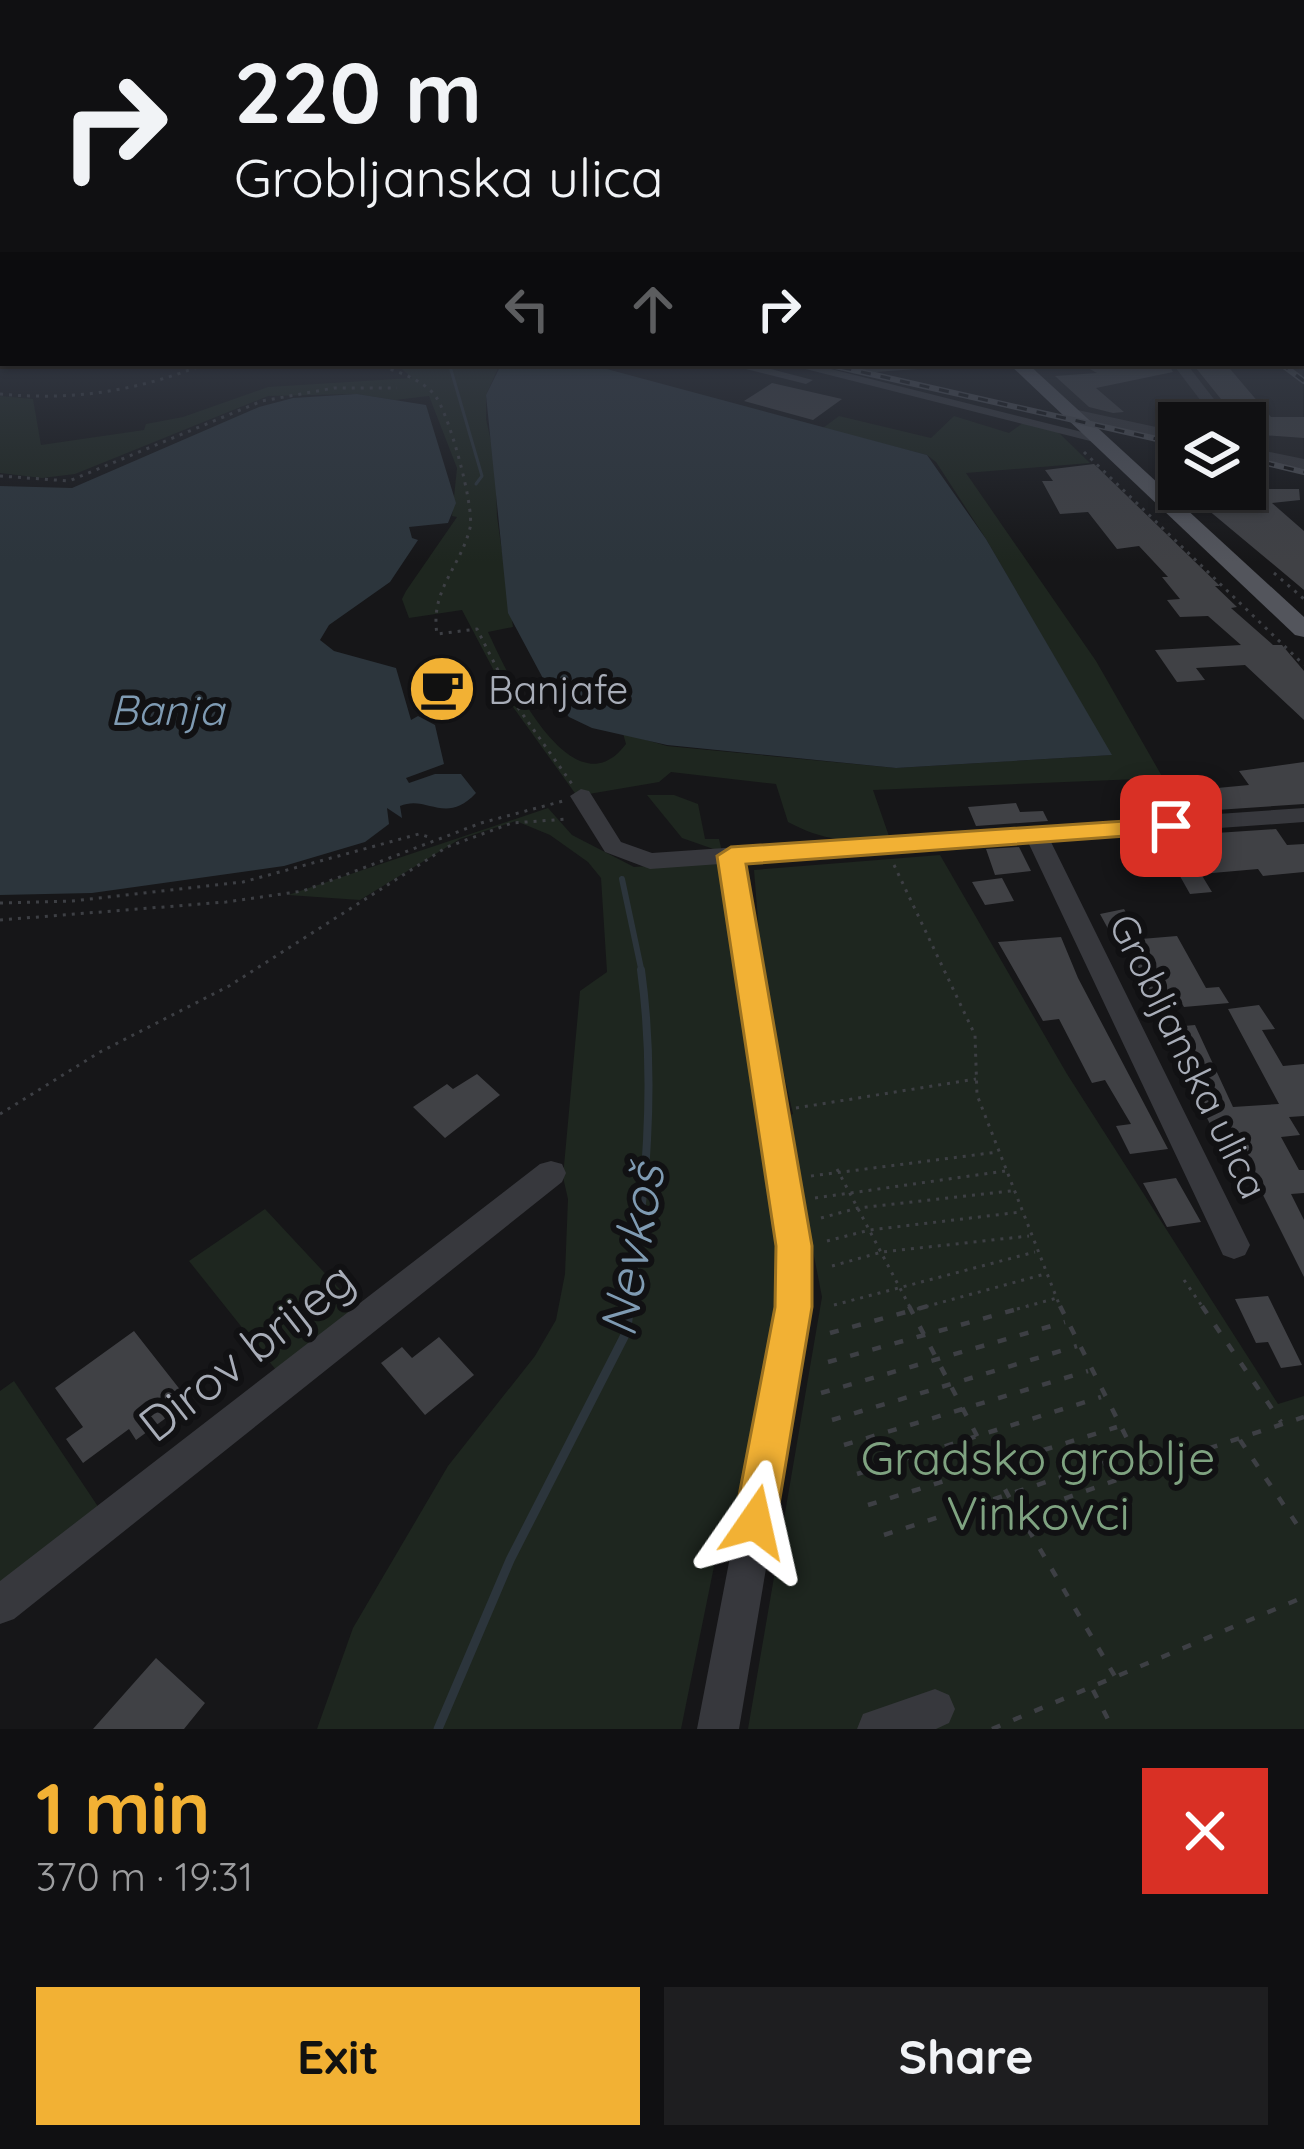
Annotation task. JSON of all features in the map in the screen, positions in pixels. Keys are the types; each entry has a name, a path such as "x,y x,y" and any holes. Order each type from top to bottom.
{"main road":[{"path":"1058,401 1304,630"}],"street":[{"path":"947,401 1055,427 1084,425 1158,434"},
{"path":"1266,456 1304,464"},
{"path":"588,807 613,847 650,861 1304,815"},
{"name":"Grobljanska ulica","path":"1037,837 1234,1245"},
{"path":"718,1729 794,1307 794,1246 731,856"},
{"name":"Dirov brijeg","path":"0,1605 550,1173"},
{"path":"878,1729 935,1709"}],"path":[{"path":"0,476 69,482 264,401"},
{"path":"440,401 472,521 442,579 432,616 437,634 477,629 514,702 588,807"},
{"path":"1055,427 1304,665"},
{"path":"0,920 226,902 303,891 496,818 588,807"},
{"path":"0,1114 100,1052 229,986 448,848 512,823 588,807"},
{"path":"0,903 72,901 243,882 419,834 429,837"},
{"path":"886,847 975,1035 976,1079 1030,1236 1102,1396 1144,1470"},
{"path":"771,1109 976,1079"},
{"path":"811,1176 836,1169 998,1151"},
{"path":"836,1169 1008,1495 1116,1678"},
{"path":"813,1198 1005,1171"},
{"path":"821,1219 858,1208 1012,1191"},
{"path":"827,1241 870,1230 1021,1212"},
{"path":"832,1266 882,1252 1030,1236"},
{"path":"834,1305 1037,1252"},
{"path":"830,1333 1046,1274"},
{"path":"1184,1280 1283,1424"},
{"path":"828,1362 1057,1298"},
{"path":"821,1393 1067,1322"},
{"path":"832,1420 1078,1346"},
{"path":"844,1444 1090,1371"},
{"path":"857,1474 1102,1396"},
{"path":"1020,1514 1304,1417"},
{"path":"868,1505 1118,1426"},
{"path":"1239,1438 1304,1535"},
{"path":"884,1535 1134,1454"},
{"path":"992,1729 1304,1597"},
{"path":"1092,1688 1113,1729"}],"shaded area":[{"path":"1065,401 1303,401 1304,473 1266,465 1266,402 1158,402 1158,440 1089,425"}],"green space":[{"path":"0,401 33,401 41,445 144,430 146,424 229,401 256,401 75,474 42,478 0,473"},
{"path":"431,401 486,401 513,627 488,632 544,730 563,750 584,762 605,761 626,744 623,733 667,746 896,768 1111,755 936,462 927,455 823,428 839,416 931,438 954,416 1009,433 1027,420 1057,431 1090,463 966,473 1096,661 1163,778 873,790 891,842 838,839 788,822 776,784 671,772 659,782 577,796 513,707 462,610 409,618 402,599 457,517 452,516 457,468"},
{"path":"647,795 674,795 698,804 705,839 719,839 722,852 682,838"},
{"path":"548,808 572,835 634,867 721,861 786,1296 744,1532 722,1527 681,1729 317,1729 353,1628 448,1466 535,1356 556,1320 565,1274 568,1199 563,1177 580,991 607,972 601,878 588,862 550,835 516,821 460,839 360,900 288,895"},
{"name":"Gradsko groblje Vinkovci","path":"940,855 1067,1074 1278,1404 1304,1396 1304,1729 748,1729 822,1297 790,1133 788,1116 793,1114 763,982 754,870"},
{"path":"265,1209 361,1312 280,1375 189,1261"},
{"path":"14,1381 103,1514 0,1594 0,1391"}],"water":[{"name":"Banja","path":"283,401 426,405 456,503 448,523 409,527 412,538 418,540 390,582 329,625 320,640 334,651 396,668 411,720 418,716 435,725 444,764 406,778 409,783 435,774 461,774 476,793 455,807 400,806 402,818 387,808 389,824 365,842 284,866 92,893 0,895 0,486 72,488"},
{"path":"487,401 725,401 927,455 986,539 1112,755 896,768 667,745 592,728 569,717 554,699 508,613"}],"building":[{"path":"744,401 840,401 813,420"},
{"path":"1082,401 1111,401 1124,412 1113,413"},
{"path":"1266,411 1271,417 1304,417 1304,438 1266,435"},
{"path":"1094,464 1220,586 1215,586 1237,607 1231,608 1273,645 1282,645 1304,671 1304,720 1245,665 1196,668 1205,680 1177,682 1155,650 1241,645 1208,616 1180,617 1167,600 1180,599 1162,577 1168,577 1139,546 1117,549 1088,512 1060,514 1042,481 1053,481 1045,470"},
{"path":"1266,489 1299,489 1300,500 1272,503 1304,531 1304,590 1208,510 1266,510"},
{"name":"Banjafe","path":"460,671 461,705 424,707 424,673"},
{"path":"1304,762 1304,804 1187,812 1175,792 1249,785 1239,771"},
{"path":"1016,803 1020,812 1043,811 1048,821 976,826 968,807"},
{"path":"1276,829 1287,845 1304,844 1304,872 1263,876 1258,869 1201,874 1212,892 1190,894 1176,869 1192,868 1176,841 1204,839 1201,834"},
{"path":"1019,847 1031,871 995,875 986,849"},
{"path":"1002,878 1014,901 985,905 972,882"},
{"path":"1124,909 1141,939 1177,936 1206,988 1219,987 1229,1003 1184,1007 1175,992 1144,995 1129,968 1138,967 1122,935 1112,936 1100,914"},
{"path":"1061,937 1168,1149 1130,1154 1116,1126 1131,1124 1105,1080 1092,1083 1059,1019 1043,1021 998,942"},
{"path":"1259,1005 1275,1029 1262,1030 1283,1066 1304,1064 1304,1116 1289,1117 1300,1135 1281,1137 1299,1170 1304,1170 1304,1193 1291,1194 1304,1220 1304,1277 1250,1169 1245,1138 1219,1142 1162,1028 1195,1025 1233,1107 1279,1104 1228,1009"},
{"path":"477,1074 500,1095 445,1138 413,1107 447,1084 453,1089"},
{"path":"1176,1178 1201,1222 1167,1227 1143,1183"},
{"path":"1268,1296 1302,1365 1281,1368 1268,1342 1256,1343 1235,1299"},
{"path":"134,1331 189,1401 136,1440 129,1429 83,1463 66,1439 83,1427 55,1388"},
{"path":"439,1337 474,1375 425,1415 381,1363 402,1347 412,1358"},
{"path":"156,1658 205,1703 184,1729 93,1729"}],"waterway":[{"name":"Nevkoš","path":"460,401 482,476 476,484"},
{"name":"Nevkoš","path":"622,879 642,973"},
{"name":"Nevkoš","path":"629,1309 647,1140 648,1056 641,970"},
{"name":"Nevkoš","path":"438,1729 510,1560 626,1333 630,1306"}],"railway":[{"path":"988,401 1158,439"},
{"path":"1266,463 1304,472"}],"place":[{"name":"Banjafe","path":"442,689"}],"route":[{"path":"755,1522 794,1307 794,1246 731,856 1171,826"}]}
